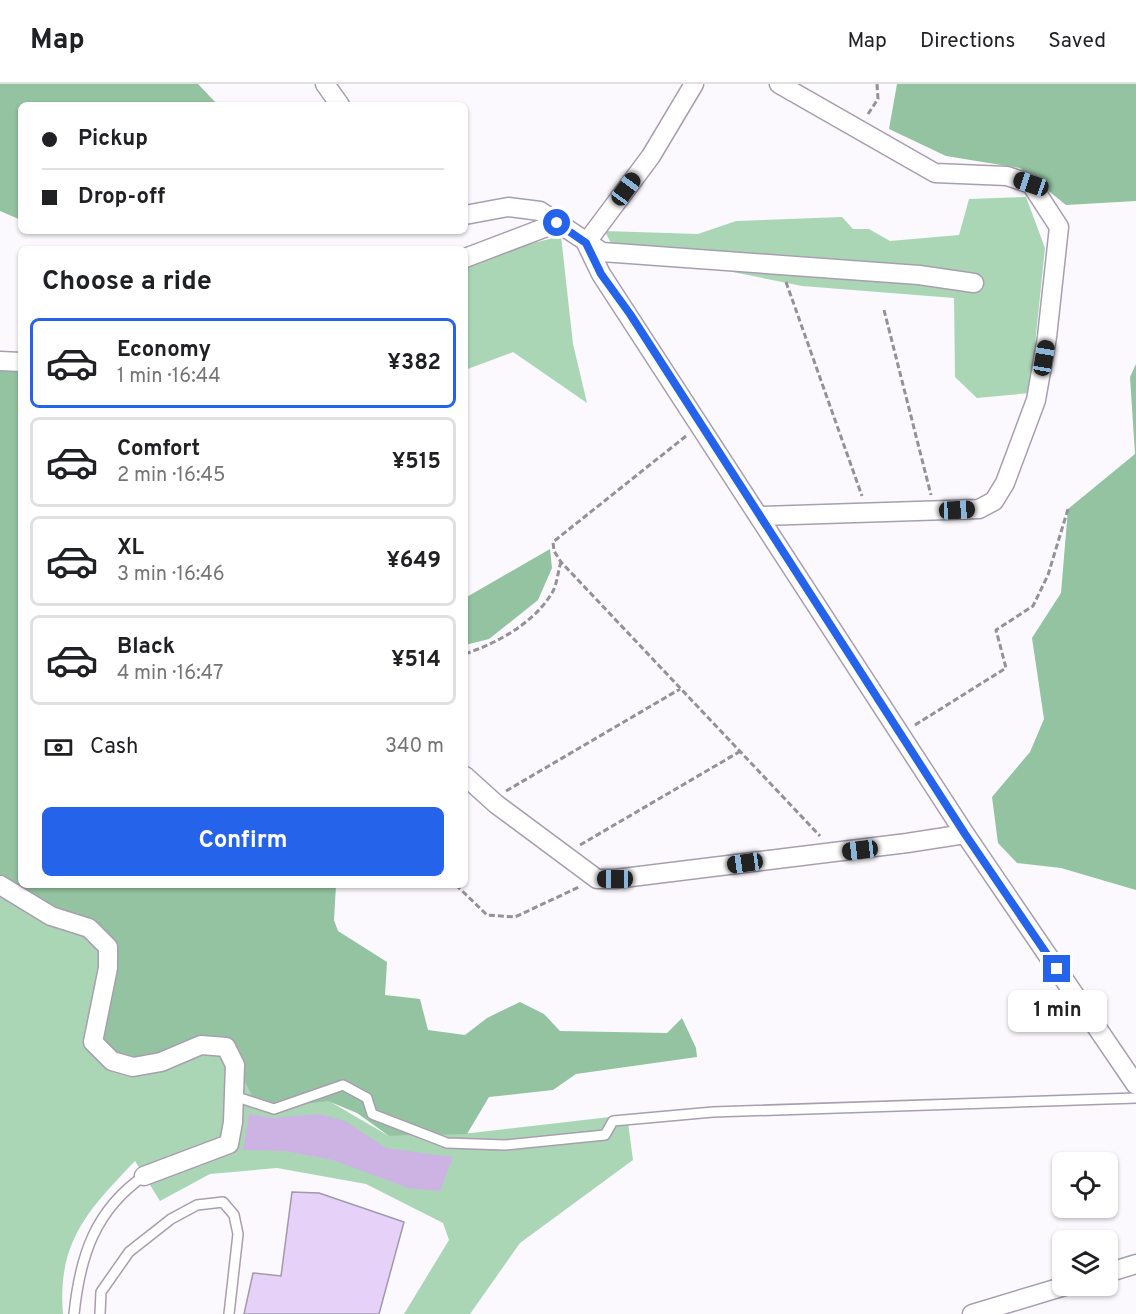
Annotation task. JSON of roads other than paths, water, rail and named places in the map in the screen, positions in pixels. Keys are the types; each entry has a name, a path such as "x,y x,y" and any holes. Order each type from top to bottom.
{"street":[{"path":"325,84 338,102"},
{"path":"586,243 651,156 694,84"},
{"path":"760,516 979,509 994,501 1005,483 1036,400 1047,337 1059,227 1031,184 1007,176 935,173 779,84"},
{"path":"468,214 508,207 540,211 602,252 919,275 974,283"},
{"path":"468,257 557,223"},
{"path":"586,243 601,274 965,834 1136,1085"},
{"path":"0,361 18,362"},
{"path":"468,779 491,800 597,879 615,879 836,853 965,834"},
{"path":"0,885 51,916 89,928 108,947 108,968 93,1042 112,1061 133,1067 161,1062 201,1045 226,1047 235,1065 229,1143 144,1176"},
{"path":"1118,1270 1136,1264"},
{"path":"972,1314 1052,1290"}],"lane":[{"path":"234,1096 274,1109 343,1085 367,1098 372,1114 447,1143 505,1145 605,1135 613,1120 713,1112 1136,1098"},
{"path":"74,1314 77,1282 100,1221 122,1191 144,1176"},
{"path":"100,1314 101,1292 129,1252 171,1219 197,1204 223,1202 234,1215 238,1234 229,1314"}]}
